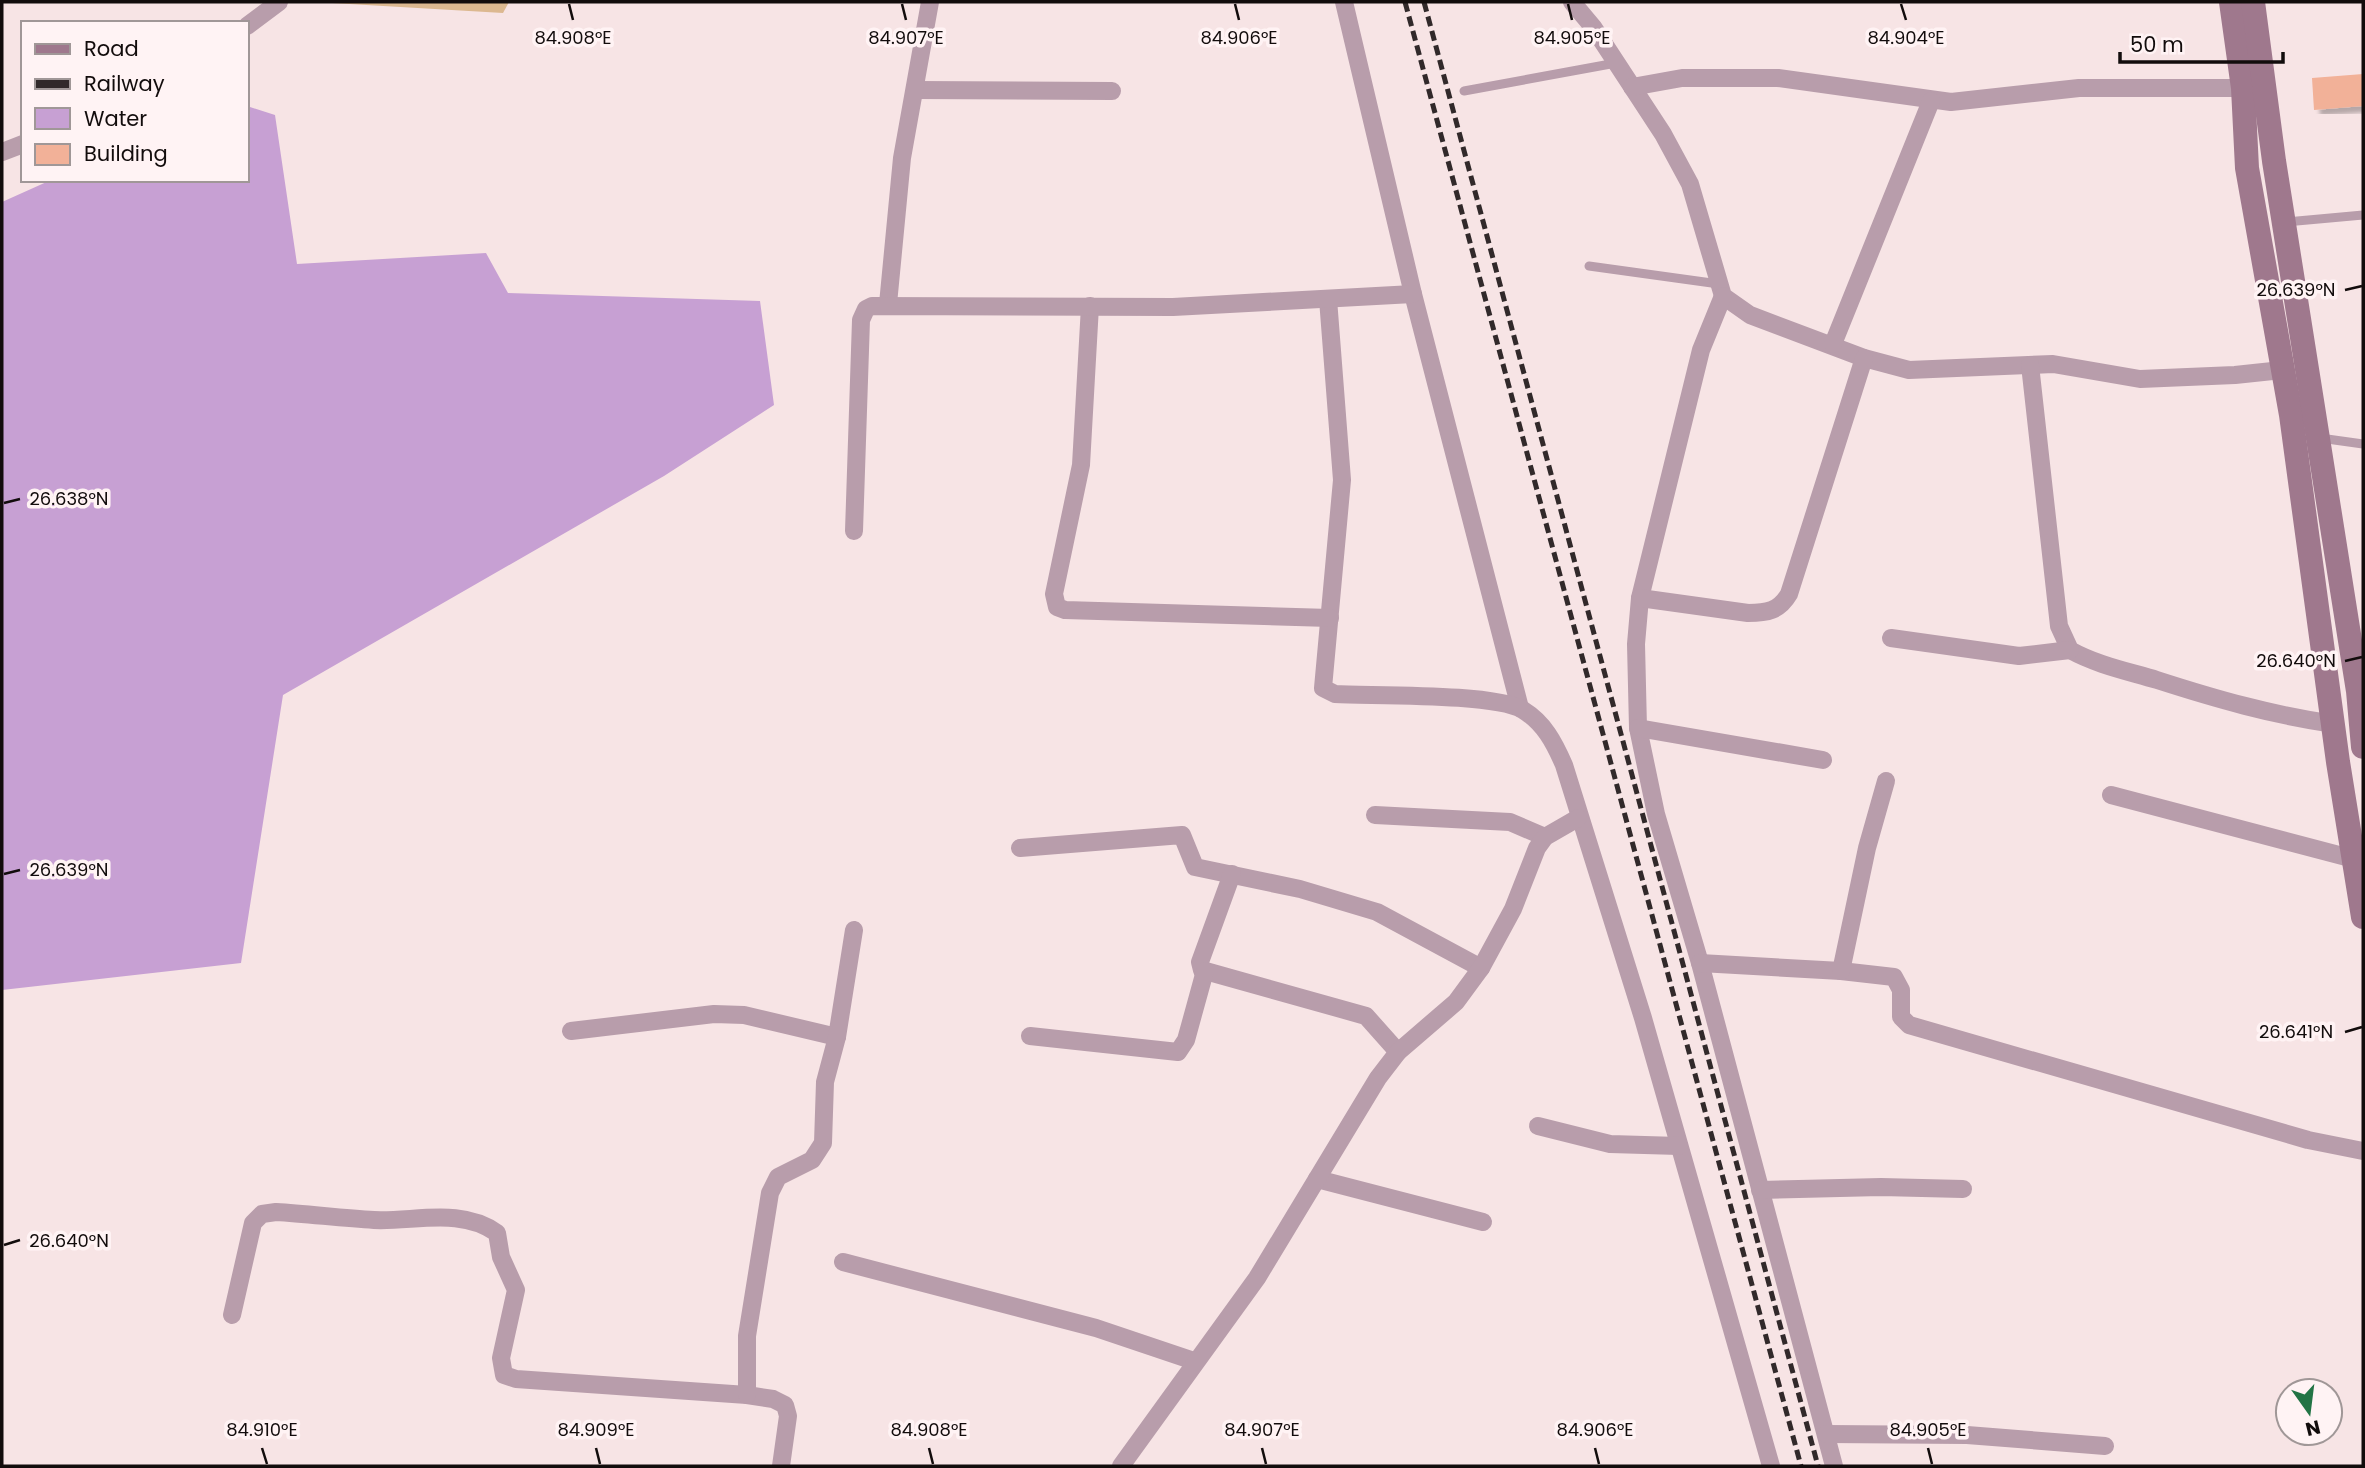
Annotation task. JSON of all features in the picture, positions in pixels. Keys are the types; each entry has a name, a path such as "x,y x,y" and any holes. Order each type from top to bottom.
{"main road":[{"path":"2231,2 2243,88 2247,168 2291,415 2363,917"},
{"path":"2253,2 2284,222 2358,691 2363,747"}],"street":[{"path":"248,25 279,2"},
{"path":"888,304 902,158 930,2"},
{"path":"1344,2 1413,294 1520,708"},
{"path":"1572,2 1632,87 1690,184 1721,290 1750,315 1833,344 1864,358 1909,370 2053,364 2140,379 2235,376 2281,370"},
{"path":"1632,87 1682,78 1778,78 1931,101 1971,100 2079,88 2243,88"},
{"path":"915,90 1112,91"},
{"path":"1833,344 1931,101"},
{"path":"2,152 21,145"},
{"path":"1721,290 1701,350 1640,598 1636,644 1638,728 1656,814 1700,963 1834,1466"},
{"path":"854,531 861,320 866,309 888,304 1173,307 1413,294"},
{"path":"1328,299 1342,480 1322,683 1328,693 1490,701 1520,708 1538,721 1552,738 1564,765 1679,1146 1771,1466"},
{"path":"1090,306 1081,465 1054,594 1057,607 1065,610 1330,618"},
{"path":"1640,598 1748,613 1762,613 1782,605 1789,594 1864,358"},
{"path":"2030,365 2059,626 2070,650"},
{"path":"1891,638 2019,656 2070,650 2099,663 2221,702 2276,716 2334,724"},
{"path":"1638,728 1823,760"},
{"path":"1841,971 1867,848 1886,780"},
{"path":"2110,795 2354,859"},
{"path":"1375,815 1510,822 1545,837"},
{"path":"1121,1466 1194,1361 1257,1278 1378,1078 1398,1052 1438,1020 1481,968 1513,909 1537,848 1545,837 1578,818"},
{"path":"1020,848 1182,835 1187,840 1194,866 1300,889 1377,912 1481,968"},
{"path":"1232,874 1200,962 1201,968 1366,1016 1398,1052"},
{"path":"747,1395 746,1349 772,1185 778,1177 812,1160 823,1143 825,1082 837,1037 854,930"},
{"path":"1700,963 1841,971 1894,977 1901,990 1901,1017 1909,1025 2308,1139 2363,1151"},
{"path":"1030,1035 1178,1052 1186,1040 1205,971"},
{"path":"571,1031 714,1014 744,1015 837,1037"},
{"path":"1538,1126 1610,1144 1679,1146"},
{"path":"1317,1179 1483,1222"},
{"path":"1760,1190 1881,1187 1963,1189"},
{"path":"232,1315 253,1223 262,1214 276,1212 375,1220 448,1217 491,1229 498,1235 501,1257 516,1287 501,1358 502,1371 509,1378 773,1399 785,1405 788,1416 781,1466"},
{"path":"843,1262 1096,1328 1194,1361"},
{"path":"1826,1434 1967,1435 2105,1446"}],"lane":[{"path":"1464,91 1616,63"},
{"path":"2284,222 2363,215"},
{"path":"1589,266 1721,290"},
{"path":"2318,438 2363,444"}],"shaded area":[{"path":"315,2 509,2 503,13"}],"water":[{"path":"248,106 275,115 297,264 486,253 508,293 760,301 774,405 664,476 283,695 241,963 2,990 2,202 47,182 248,182"}],"building":[{"path":"2363,74 2363,106 2314,110 2312,78"}],"railway":[{"path":"1405,2 1801,1466"},
{"path":"1424,2 1818,1466"}]}
